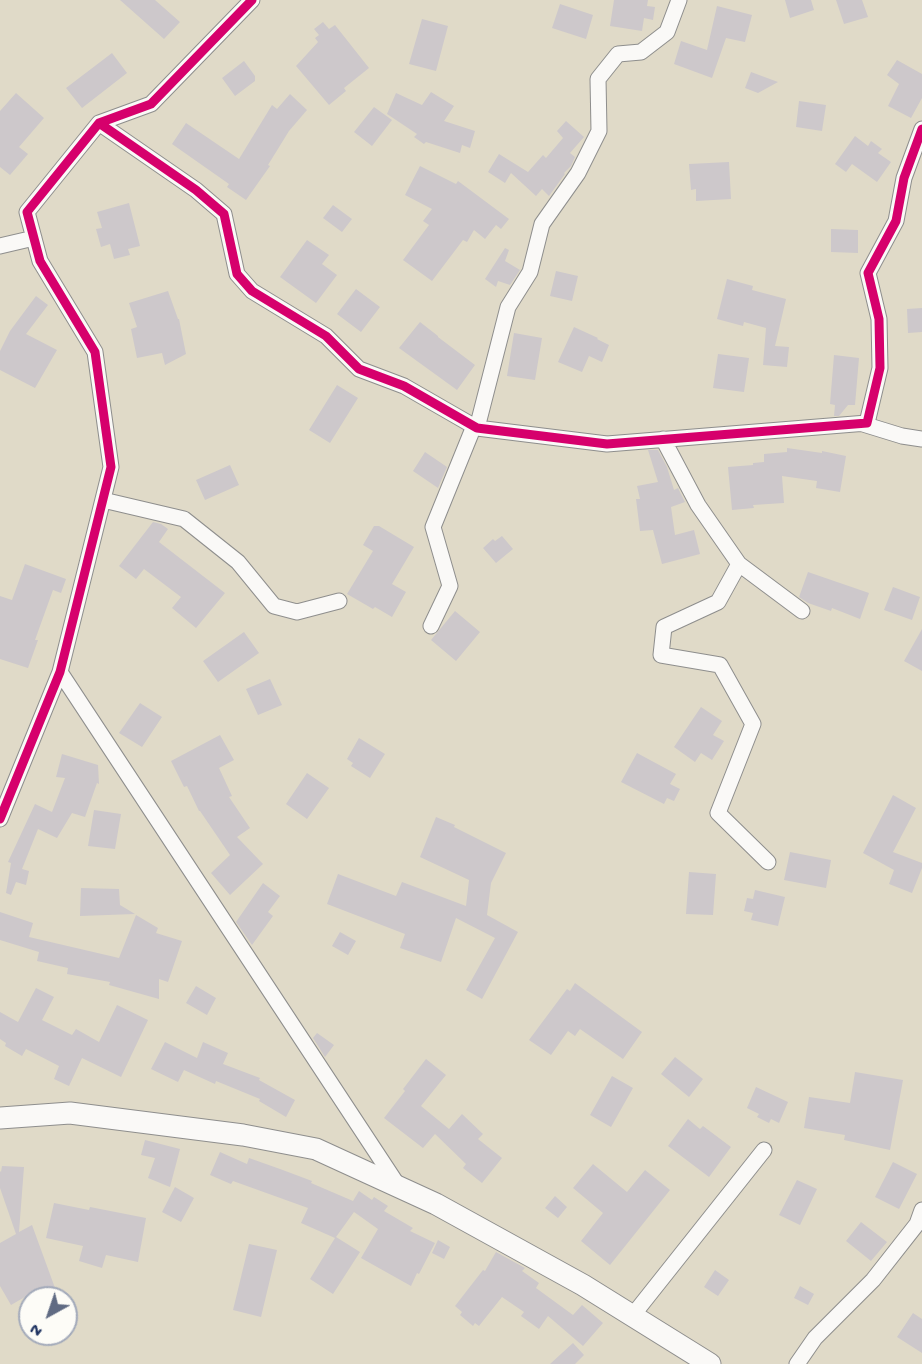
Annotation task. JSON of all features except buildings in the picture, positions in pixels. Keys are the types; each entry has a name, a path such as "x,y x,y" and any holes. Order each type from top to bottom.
{"main road":[{"path":"0,1118 70,1113 243,1135 316,1149 436,1204 583,1285 711,1364"}],"street":[{"path":"0,819 60,672 111,467 95,352 40,261 27,212 99,123 151,104 252,0"},
{"path":"431,626 450,586 433,527 476,427 508,307 530,272 542,224 578,173 599,131 598,79 618,54 641,52 666,32 679,0"},
{"path":"99,123 196,190 224,214 237,274 252,291 326,336 359,369 404,386 476,427 607,444 867,423 880,368 879,319 868,273 896,221 904,178 922,129"},
{"path":"0,246 34,238"},
{"path":"862,424 902,436 922,439"},
{"path":"663,439 698,505 739,564 802,611"},
{"path":"103,500 184,519 238,562 274,606 297,612 339,602"},
{"path":"739,564 718,602 664,627 661,655 720,665 753,723 718,813 768,862"},
{"path":"60,672 399,1187"},
{"path":"633,1315 764,1150"},
{"path":"797,1364 815,1338 873,1280 917,1224 922,1209"}],"cycle path":[{"path":"0,819 60,672 111,467 95,352 40,261 27,212 99,123 151,104 252,0"},
{"path":"99,123 196,190 224,214 237,274 252,291 326,336 359,369 404,386 477,428 607,444 867,423 880,368 879,319 868,273 896,221 904,178 922,129"}]}
